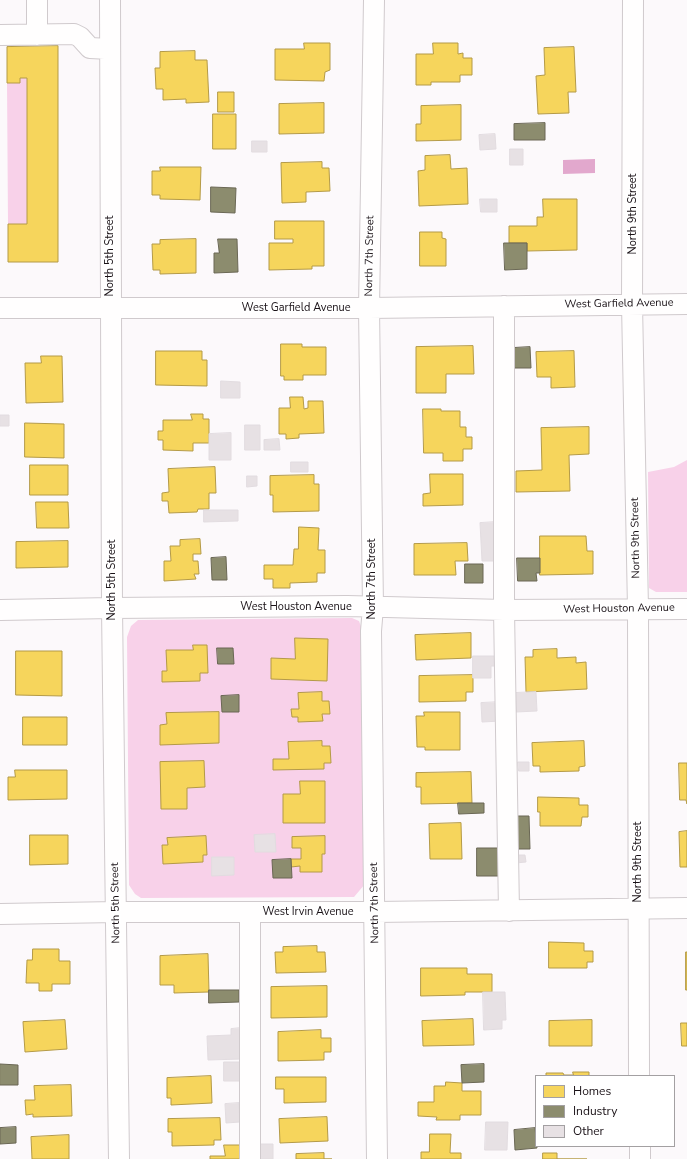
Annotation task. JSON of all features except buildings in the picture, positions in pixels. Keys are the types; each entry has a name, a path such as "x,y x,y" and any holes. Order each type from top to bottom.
{"street":[{"path":"37,0 37,35"},
{"name":"North 5th Street","path":"110,0 112,608 119,1159"},
{"name":"North 7th Street","path":"374,0 369,308 377,1159"},
{"name":"North 9th Street","path":"633,0 632,304 638,608 639,1075"},
{"path":"0,35 74,34 80,37 90,48 110,49"},
{"name":"West Garfield Avenue","path":"0,308 369,308 687,304"},
{"path":"504,306 504,610 508,911"},
{"name":"West Houston Avenue","path":"0,610 373,607 504,610 687,608"},
{"name":"West Irvin Avenue","path":"0,914 116,912 508,911 687,908"},
{"path":"250,912 250,1159"},
{"path":"640,1147 640,1159"}],"shaded area":[{"path":"20,78 27,78 27,224 8,224 7,83"},
{"path":"595,159 595,173 563,174 563,160"},
{"path":"687,460 687,592 656,592 649,588 648,472 674,467"},
{"path":"352,618 359,621 364,635 365,884 354,897 141,898 135,894 129,885 127,637 131,626 138,620"}]}
